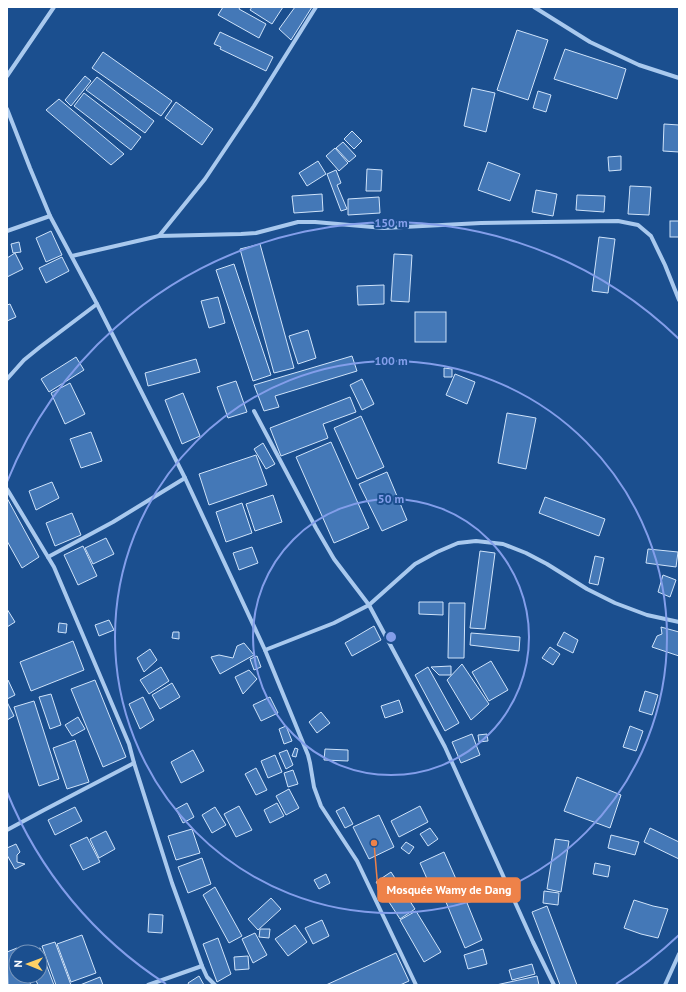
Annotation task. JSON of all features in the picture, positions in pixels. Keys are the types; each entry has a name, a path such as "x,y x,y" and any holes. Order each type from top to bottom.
{"street":[{"path":"7,76 54,7"},
{"path":"159,236 205,179 254,106 316,7"},
{"path":"534,7 590,42 639,64 679,78"},
{"path":"7,109 50,216 97,304 185,478 265,650 308,756 314,787 321,806 357,861 416,985"},
{"path":"7,231 50,216"},
{"path":"72,256 159,236 256,233 298,222 384,228 618,221 638,225 651,236 665,265 679,300"},
{"path":"7,379 24,360 97,304"},
{"path":"254,411 334,559 369,605 445,747 554,985"},
{"path":"48,557 113,522 185,478"},
{"path":"7,489 54,567 129,744 172,883 202,966 207,977 216,985"},
{"path":"265,650 334,624 369,605 415,564 458,543 476,541 503,544 526,552 587,589 615,603 647,615 679,622"},
{"path":"7,830 134,763"},
{"path":"665,985 679,954"},
{"path":"148,985 202,966"}],"building":[{"path":"223,7 240,7 239,9 266,24 259,38 218,15"},
{"path":"252,7 283,7 272,24 250,10"},
{"path":"295,7 312,7 291,40 279,29"},
{"path":"517,30 548,40 528,100 497,90"},
{"path":"220,32 273,57 266,71 220,49 221,47 214,44"},
{"path":"565,49 626,69 617,99 554,79"},
{"path":"103,52 172,101 161,116 92,68"},
{"path":"85,76 91,81 71,106 65,100"},
{"path":"97,77 154,121 145,133 86,90"},
{"path":"472,88 495,93 486,132 464,126"},
{"path":"538,91 551,95 546,112 533,108"},
{"path":"84,93 141,137 131,150 74,106"},
{"path":"59,99 124,154 111,165 46,110"},
{"path":"176,102 213,129 202,145 165,118"},
{"path":"664,124 679,125 679,152 663,151"},
{"path":"352,131 362,141 354,149 344,139"},
{"path":"343,142 356,156 349,162 336,148"},
{"path":"335,148 348,163 339,171 326,156"},
{"path":"621,156 621,170 609,171 608,157"},
{"path":"318,161 326,174 307,186 299,173"},
{"path":"488,162 520,174 510,201 478,190"},
{"path":"367,169 382,170 381,191 366,191"},
{"path":"336,170 341,183 337,185 347,209 341,211 327,174"},
{"path":"630,186 651,187 649,215 628,214"},
{"path":"536,190 557,194 553,216 532,212"},
{"path":"322,194 323,211 294,213 292,196"},
{"path":"577,195 605,196 604,212 576,210"},
{"path":"379,197 380,213 348,215 348,199"},
{"path":"670,221 679,221 679,237 670,237"},
{"path":"51,231 62,255 46,262 36,238"},
{"path":"599,237 615,239 608,293 592,291"},
{"path":"19,242 21,252 13,253 11,244"},
{"path":"260,244 294,368 274,373 240,249"},
{"path":"15,253 23,269 7,277 7,258"},
{"path":"394,254 412,255 409,302 391,301"},
{"path":"62,257 69,271 46,283 39,268"},
{"path":"234,264 271,375 253,381 216,270"},
{"path":"384,285 384,304 358,305 357,286"},
{"path":"218,297 225,323 209,328 201,301"},
{"path":"10,304 16,317 7,321 7,305"},
{"path":"415,312 446,312 446,342 415,342"},
{"path":"308,330 316,358 298,364 289,336"},
{"path":"352,356 357,371 275,396 279,407 264,411 254,385"},
{"path":"76,357 84,370 49,392 41,379"},
{"path":"196,359 200,372 148,386 145,373"},
{"path":"444,368 452,369 452,377 444,377"},
{"path":"455,374 475,382 467,404 446,395"},
{"path":"362,379 374,404 362,410 350,385"},
{"path":"236,381 247,412 228,418 217,387"},
{"path":"70,383 85,414 65,424 51,393"},
{"path":"183,393 200,436 182,444 165,400"},
{"path":"350,397 356,412 323,424 328,438 281,456 270,428"},
{"path":"507,413 536,418 526,469 498,463"},
{"path":"361,416 384,467 357,479 334,428"},
{"path":"91,432 102,461 81,468 70,439"},
{"path":"331,442 369,528 334,543 296,457"},
{"path":"263,443 275,464 266,469 254,449"},
{"path":"256,455 267,485 209,505 199,474"},
{"path":"387,472 407,520 382,531 359,484"},
{"path":"52,482 59,498 36,510 29,491"},
{"path":"273,495 282,522 255,531 246,504"},
{"path":"545,497 605,519 599,536 539,513"},
{"path":"7,498 39,557 22,568 7,541"},
{"path":"242,503 252,533 226,542 216,512"},
{"path":"72,513 81,535 55,546 46,523"},
{"path":"106,538 114,554 93,564 85,548"},
{"path":"83,546 97,576 78,585 64,555"},
{"path":"252,547 258,563 239,570 233,553"},
{"path":"648,549 678,552 676,567 646,563"},
{"path":"480,551 495,553 485,629 470,628"},
{"path":"595,556 604,558 598,585 589,583"},
{"path":"663,575 676,580 670,597 658,592"},
{"path":"419,602 443,602 443,615 419,614"},
{"path":"449,603 465,603 464,658 448,658"},
{"path":"7,609 15,622 7,627"},
{"path":"109,620 114,630 99,636 95,625"},
{"path":"59,623 67,624 66,633 58,632"},
{"path":"374,626 381,640 352,656 345,643"},
{"path":"661,627 679,632 679,656 652,647 657,636 662,634"},
{"path":"173,632 179,632 179,639 172,638"},
{"path":"564,632 578,640 573,653 557,645"},
{"path":"471,633 520,637 519,651 470,645"},
{"path":"73,641 84,670 31,691 20,662"},
{"path":"244,643 254,655 220,674 211,657 219,655 233,658 237,646"},
{"path":"550,647 560,654 553,665 542,658"},
{"path":"150,649 157,660 144,672 137,658"},
{"path":"257,656 261,667 254,670 250,659"},
{"path":"491,661 508,690 489,701 472,672"},
{"path":"462,664 489,704 471,720 447,680"},
{"path":"451,666 451,675 439,675 431,667"},
{"path":"161,667 169,681 149,694 140,680"},
{"path":"428,667 459,723 445,731 415,675"},
{"path":"249,670 257,679 243,694 235,677"},
{"path":"7,680 15,695 7,699"},
{"path":"95,680 126,757 103,767 71,689"},
{"path":"172,683 180,697 160,709 152,695"},
{"path":"645,691 658,695 652,715 639,711"},
{"path":"51,694 61,725 50,729 39,697"},
{"path":"143,697 154,720 140,729 129,704"},
{"path":"270,697 278,713 261,721 253,705"},
{"path":"399,700 403,712 385,718 381,706"},
{"path":"34,701 59,779 39,786 14,707"},
{"path":"7,702 14,716 7,720"},
{"path":"321,712 330,723 317,733 309,722"},
{"path":"78,717 85,729 72,736 65,725"},
{"path":"286,726 292,741 284,744 279,729"},
{"path":"630,726 643,731 636,751 623,747"},
{"path":"472,734 480,755 461,763 452,742"},
{"path":"487,734 488,741 479,742 478,735"},
{"path":"75,740 89,782 67,789 53,748"},
{"path":"295,748 298,749 296,757 292,756"},
{"path":"325,749 348,750 348,761 324,760"},
{"path":"193,750 204,771 181,783 171,762"},
{"path":"287,750 293,765 286,769 279,753"},
{"path":"275,755 282,772 268,778 261,761"},
{"path":"256,768 267,790 256,795 245,774"},
{"path":"293,770 298,784 288,787 284,773"},
{"path":"577,777 621,795 610,828 564,811"},
{"path":"289,789 299,808 286,815 276,796"},
{"path":"187,803 194,817 183,823 176,809"},
{"path":"277,803 284,816 270,823 264,810"},
{"path":"239,806 252,830 236,837 224,814"},
{"path":"420,806 428,822 399,837 391,821"},
{"path":"75,807 82,821 55,835 48,820"},
{"path":"215,807 226,825 212,833 202,815"},
{"path":"344,807 353,824 345,828 336,811"},
{"path":"379,815 394,847 369,859 353,827"},
{"path":"430,828 438,839 428,846 420,834"},
{"path":"650,828 679,842 679,859 644,842"},
{"path":"192,829 200,853 176,860 168,836"},
{"path":"106,831 115,849 99,858 90,839"},
{"path":"611,835 639,842 635,855 608,848"},
{"path":"87,837 100,862 83,870 70,845"},
{"path":"555,839 569,841 561,892 547,889"},
{"path":"406,842 414,847 409,854 401,848"},
{"path":"16,844 20,852 17,855 17,862 25,864 15,869 7,855 7,848"},
{"path":"444,852 456,879 432,890 420,863"},
{"path":"202,858 211,884 188,893 178,867"},
{"path":"595,863 610,866 608,877 593,874"},
{"path":"391,872 415,909 400,919 376,882"},
{"path":"326,874 330,883 319,889 314,880"},
{"path":"459,883 482,940 465,948 441,890"},
{"path":"215,887 242,936 229,943 203,895"},
{"path":"544,891 559,893 558,905 543,903"},
{"path":"271,898 281,909 258,930 248,919"},
{"path":"634,900 668,909 658,938 624,928"},
{"path":"547,906 577,985 560,985 532,912"},
{"path":"416,911 441,952 424,962 400,920"},
{"path":"149,914 163,915 162,933 148,932"},
{"path":"322,920 329,936 313,944 305,928"},
{"path":"295,925 307,942 288,956 275,939"},
{"path":"260,929 270,929 269,938 259,937"},
{"path":"255,933 267,955 253,963 242,939"},
{"path":"82,935 96,973 71,982 57,944"},
{"path":"218,938 231,974 217,982 203,944"},
{"path":"55,942 71,985 56,985 48,963 48,944"},
{"path":"483,949 487,964 468,969 464,955"},
{"path":"7,952 8,984 31,985 8,985"},
{"path":"396,953 409,981 400,985 326,985"},
{"path":"248,956 249,969 235,970 234,957"},
{"path":"532,964 535,974 512,980 509,970"},
{"path":"48,969 54,985 38,985 48,984"},
{"path":"199,976 204,985 189,985 188,983"},
{"path":"537,976 539,985 496,985"},
{"path":"100,977 103,985 80,985"}],"place":[{"name":"Mosquée Wamy de Dang","path":"374,843"}]}
